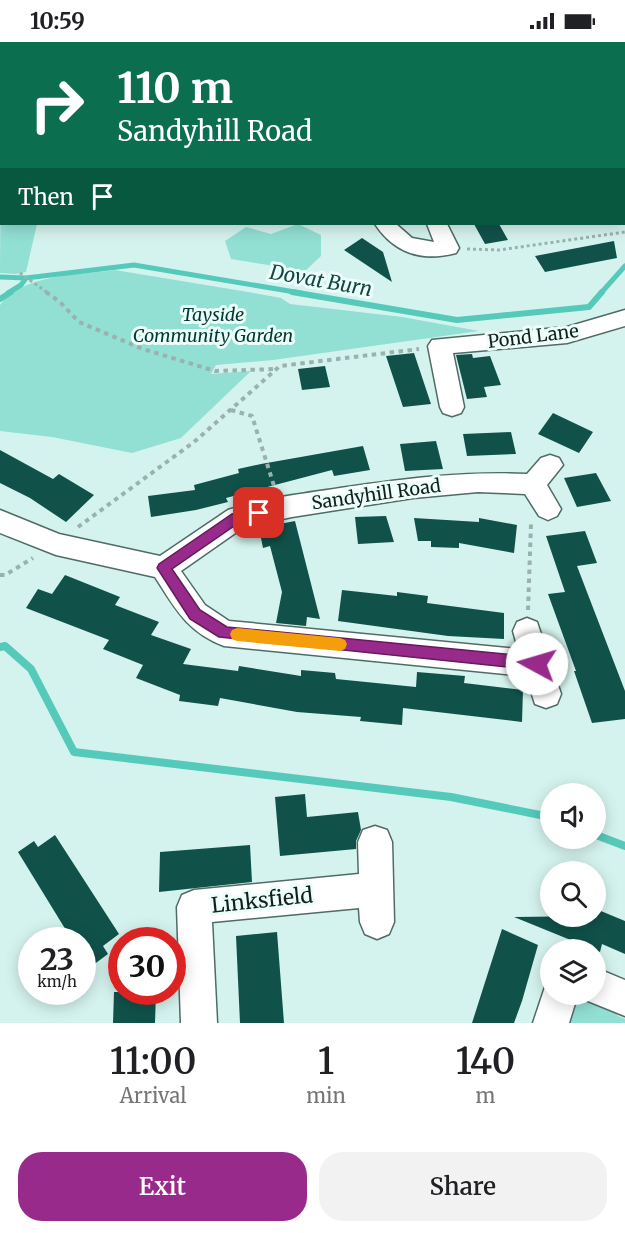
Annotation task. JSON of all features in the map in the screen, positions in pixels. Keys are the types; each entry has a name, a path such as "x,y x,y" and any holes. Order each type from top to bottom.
{"street":[{"path":"387,225 399,240 423,250 448,248 437,225"},
{"name":"Pond Lane","path":"440,346 567,335 625,318"},
{"path":"440,346 452,407"},
{"path":"541,474 548,509"},
{"name":"Sandyhill Road","path":"164,568 237,518 281,508 413,488 541,474"},
{"path":"0,521 56,544 164,568 195,614 224,633 537,664"},
{"path":"527,631 546,694"},
{"name":"Linksfield","path":"199,1023 194,907 376,906 375,842"},
{"path":"606,990 625,998"},
{"path":"551,1023 557,1005"}],"path":[{"path":"448,248 499,250 625,232"},
{"path":"20,273 60,302 79,322 143,349 215,371 277,369"},
{"path":"0,575 6,575 56,544 194,442 280,366 440,346"},
{"path":"230,409 252,416 281,508"},
{"path":"527,631 541,474"}],"green space":[{"path":"0,225 37,225 26,272 0,273"},
{"path":"300,225 321,235 321,256 305,271 231,259 225,241 246,227 271,234"},
{"name":"Tayside Community Garden","path":"115,270 281,298 290,304 402,317 479,331 273,360 216,365 211,374 251,371 181,438 132,453 52,437 0,431 0,305 22,287 36,282 69,275"},
{"path":"609,1004 618,1016 625,1019 625,1023 569,1023 567,1017 572,1006"}],"building":[{"path":"475,225 500,225 508,240 485,244"},
{"path":"362,238 383,252 392,282 344,250"},
{"path":"614,241 617,258 545,272 535,256"},
{"path":"414,353 431,404 403,407 386,356"},
{"path":"472,354 473,358 490,356 501,385 484,387 487,397 467,399 456,355"},
{"path":"325,366 330,387 302,390 298,369"},
{"path":"553,413 593,432 579,453 538,434"},
{"path":"511,432 516,454 467,456 463,434"},
{"path":"436,441 443,469 405,471 400,444"},
{"path":"363,446 370,470 334,476 332,470 226,498 228,502 151,517 148,496 195,490 194,485 239,473 238,469"},
{"path":"0,450 53,479 59,474 94,495 66,522 30,498 0,483"},
{"path":"596,473 611,501 577,507 564,478"},
{"path":"386,516 394,542 358,544 355,517"},
{"path":"414,518 479,522 479,518 517,525 514,553 459,543 459,548 431,547 431,541 418,541"},
{"path":"295,521 320,619 307,617 306,626 276,623 282,592 270,546 263,548 259,528"},
{"path":"585,531 597,563 577,566 625,691 625,719 592,723 548,594 565,592 546,536"},
{"path":"65,575 120,597 115,605 159,622 151,635 191,649 183,664 238,671 239,666 301,676 301,670 335,673 336,679 416,687 417,672 465,676 464,683 523,690 522,722 403,708 402,725 360,721 361,717 297,712 220,698 218,706 179,701 180,695 136,678 143,665 103,649 109,640 26,608 38,589 52,594"},
{"path":"342,590 397,596 397,592 428,596 427,603 504,613 504,639 448,636 338,621"},
{"path":"305,794 307,817 358,812 361,830 356,841 356,849 280,856 275,797"},
{"path":"55,835 114,927 108,927 108,942 103,946 108,954 96,963 96,927 64,927 18,852 34,841 38,847"},
{"path":"250,845 252,882 159,892 160,852"},
{"path":"606,913 625,921 625,954 606,946 606,939 568,939 514,917 540,917 540,927 606,927"},
{"path":"502,929 538,945 522,1001 514,1023 472,1023"},
{"path":"277,932 284,1023 240,1023 236,936"},
{"path":"114,1005 156,1005 155,1023 113,1023"}],"waterway":[{"name":"Dovat Burn","path":"26,278 134,265 301,293"},
{"name":"Dovat Burn","path":"601,293 625,266"},
{"path":"0,277 26,278"},
{"name":"Dovat Burn","path":"8,293 21,285 26,278"},
{"name":"Dovat Burn","path":"0,299 11,292"},
{"name":"Dovat Burn","path":"292,292 457,320 589,307 602,292"},
{"path":"0,647 5,646 31,669 74,752 451,797 540,815"},
{"path":"606,839 625,846"}],"slow traffic":[{"path":"237,634 340,644"}],"route":[{"path":"259,513 237,518 190,548 164,568 195,614 224,633 537,664"}]}
